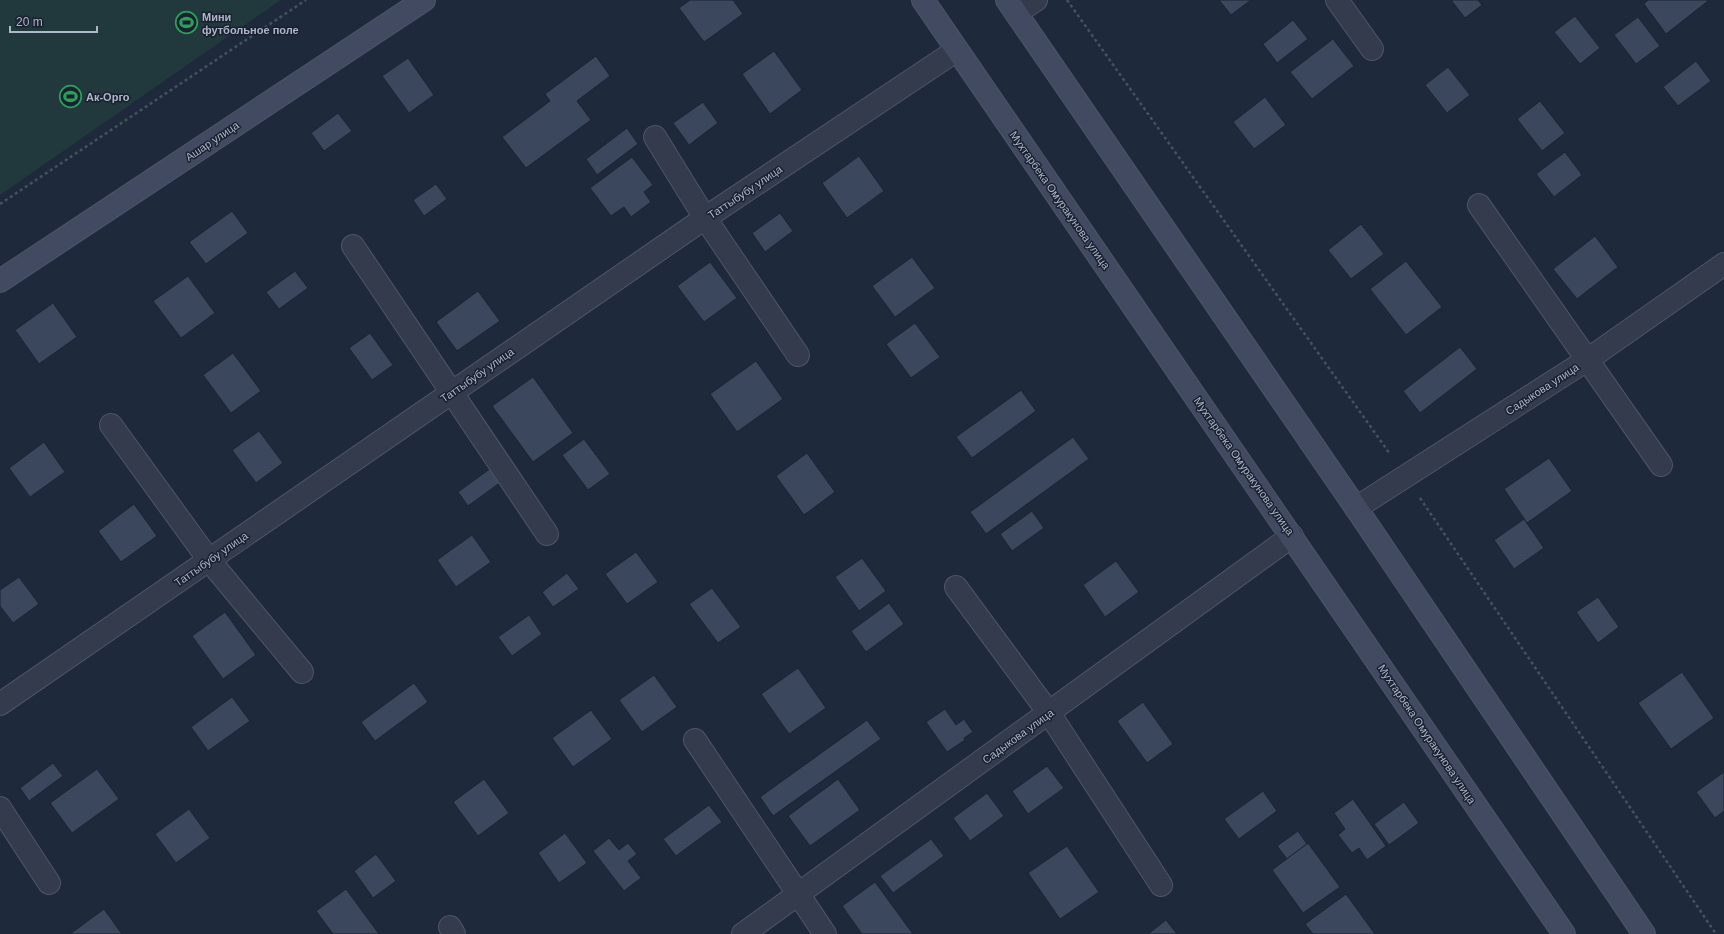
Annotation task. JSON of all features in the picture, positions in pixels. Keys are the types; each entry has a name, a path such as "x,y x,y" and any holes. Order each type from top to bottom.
{"main road":[{"name":"Ашар улица","path":"0,281 424,0"},
{"name":"Мухтарбека Омуракунова улица","path":"923,0 1564,934"},
{"path":"1011,6 1356,508 1644,934"}],"street":[{"path":"1011,6 1036,0"},
{"path":"1338,0 1372,49"},
{"name":"Таттыбубу улица","path":"0,704 705,218 958,50"},
{"path":"655,137 705,218 798,356"},
{"path":"1479,205 1662,465"},
{"path":"353,246 547,534"},
{"name":"Садыкова улица","path":"1356,508 1587,360 1724,264"},
{"path":"111,425 209,560 302,672"},
{"name":"Садыкова улица","path":"743,934 1049,714 1292,536"},
{"path":"956,587 1049,714 1161,885"},
{"path":"695,740 800,894 825,934"},
{"path":"0,808 50,883"}],"path":[{"path":"0,204 306,0"}],"green space":[{"name":"Ак-Орго","path":"0,0 281,0 0,195"}],"building":[{"path":"690,0 733,0 743,14 704,42 679,8"},
{"path":"1219,0 1251,0 1231,15"},
{"path":"1451,0 1478,0 1482,5 1465,18"},
{"path":"1648,0 1708,1 1666,34 1644,4"},
{"path":"1575,16 1600,48 1580,64 1554,32"},
{"path":"1638,17 1660,46 1636,64 1614,35"},
{"path":"1293,20 1308,39 1277,63 1263,44"},
{"path":"1333,39 1354,66 1312,99 1290,72"},
{"path":"774,51 802,90 770,114 742,74"},
{"path":"596,56 610,76 577,101 591,120 526,168 502,137 550,101 545,94"},
{"path":"408,58 434,95 409,113 382,76"},
{"path":"1696,61 1711,81 1678,106 1663,87"},
{"path":"1448,67 1470,95 1447,113 1425,85"},
{"path":"1265,97 1286,125 1254,149 1233,122"},
{"path":"1540,101 1565,133 1542,151 1517,119"},
{"path":"703,102 718,123 689,145 673,123"},
{"path":"338,113 352,131 324,151 311,133"},
{"path":"627,128 638,144 597,175 586,159"},
{"path":"1565,152 1582,175 1554,197 1536,174"},
{"path":"859,156 884,191 847,218 822,183"},
{"path":"632,157 653,185 644,192 651,202 631,217 624,207 611,216 590,188"},
{"path":"436,184 447,199 424,216 413,200"},
{"path":"232,211 248,233 206,264 189,242"},
{"path":"780,213 793,231 765,252 752,233"},
{"path":"1361,224 1384,254 1351,279 1328,250"},
{"path":"1595,236 1618,267 1577,299 1553,269"},
{"path":"912,257 935,288 895,317 872,286"},
{"path":"1406,261 1442,307 1406,335 1370,289"},
{"path":"710,262 737,298 704,322 677,286"},
{"path":"295,271 308,288 279,309 266,292"},
{"path":"188,276 215,313 181,338 153,301"},
{"path":"478,291 500,321 457,351 436,322"},
{"path":"53,303 77,337 39,364 15,330"},
{"path":"915,323 940,357 911,378 886,344"},
{"path":"370,333 393,365 372,380 349,348"},
{"path":"1460,347 1477,369 1420,413 1403,391"},
{"path":"233,353 261,391 231,413 203,375"},
{"path":"756,361 783,399 737,432 710,394"},
{"path":"533,377 573,433 533,462 492,406"},
{"path":"1021,390 1036,411 972,458 956,437"},
{"path":"259,431 283,463 256,483 232,450"},
{"path":"1073,437 1089,459 986,534 970,512"},
{"path":"584,439 610,474 588,490 562,455"},
{"path":"44,442 65,472 30,497 9,468"},
{"path":"807,453 835,492 804,515 776,476"},
{"path":"1549,458 1572,491 1527,523 1504,489"},
{"path":"491,468 501,482 468,506 458,492"},
{"path":"134,504 157,536 121,562 98,531"},
{"path":"1032,511 1044,528 1012,551 1000,534"},
{"path":"1524,519 1544,548 1514,569 1494,540"},
{"path":"472,535 491,562 456,587 437,560"},
{"path":"636,552 658,582 627,604 605,574"},
{"path":"862,558 886,591 859,611 835,577"},
{"path":"1116,561 1139,592 1105,617 1083,585"},
{"path":"567,573 579,589 553,607 542,592"},
{"path":"19,577 39,604 13,623 0,606 0,590"},
{"path":"712,588 741,627 718,643 689,604"},
{"path":"1598,597 1619,627 1598,643 1576,612"},
{"path":"889,603 904,624 866,652 851,631"},
{"path":"225,612 256,655 223,679 192,636"},
{"path":"529,615 542,634 512,656 498,637"},
{"path":"798,668 826,708 789,734 761,694"},
{"path":"1682,672 1714,718 1671,749 1638,703"},
{"path":"654,675 677,707 642,732 619,700"},
{"path":"414,683 428,702 375,741 361,722"},
{"path":"232,697 250,721 208,751 191,727"},
{"path":"1143,702 1173,744 1147,763 1117,721"},
{"path":"945,709 956,725 964,719 973,732 964,738 965,740 947,752 926,722"},
{"path":"591,710 612,739 573,767 552,738"},
{"path":"867,720 881,739 773,816 760,797"},
{"path":"53,763 63,776 29,801 20,788"},
{"path":"1047,766 1064,788 1028,814 1012,791"},
{"path":"97,769 119,799 72,833 50,803"},
{"path":"1724,772 1724,811 1715,818 1696,792"},
{"path":"484,779 509,813 478,836 453,802"},
{"path":"838,779 860,810 810,846 788,816"},
{"path":"1263,791 1277,811 1239,839 1224,819"},
{"path":"987,793 1004,816 970,841 953,818"},
{"path":"1353,799 1386,846 1367,860 1359,848 1352,853 1338,835 1345,829 1334,813"},
{"path":"1404,802 1419,823 1389,845 1374,824"},
{"path":"709,805 722,822 676,856 663,839"},
{"path":"189,809 210,838 176,863 155,834"},
{"path":"1298,831 1307,844 1287,859 1277,846"},
{"path":"565,833 587,863 559,883 538,853"},
{"path":"609,838 619,850 628,843 637,854 628,861 641,878 624,891 593,851"},
{"path":"931,839 944,856 893,893 880,876"},
{"path":"1308,843 1340,887 1303,913 1272,870"},
{"path":"1067,846 1099,892 1060,919 1028,873"},
{"path":"376,854 396,881 373,898 354,871"},
{"path":"875,882 913,934 862,934 842,906"},
{"path":"346,889 379,934 333,934 316,911"},
{"path":"1346,894 1375,934 1313,934 1305,924"},
{"path":"104,909 122,934 70,934"},
{"path":"1166,920 1177,934 1148,934"}],"place":[{"name":"Мини футбольное поле","path":"187,23"},
{"name":"Ак-Орго","path":"70,97"}]}
